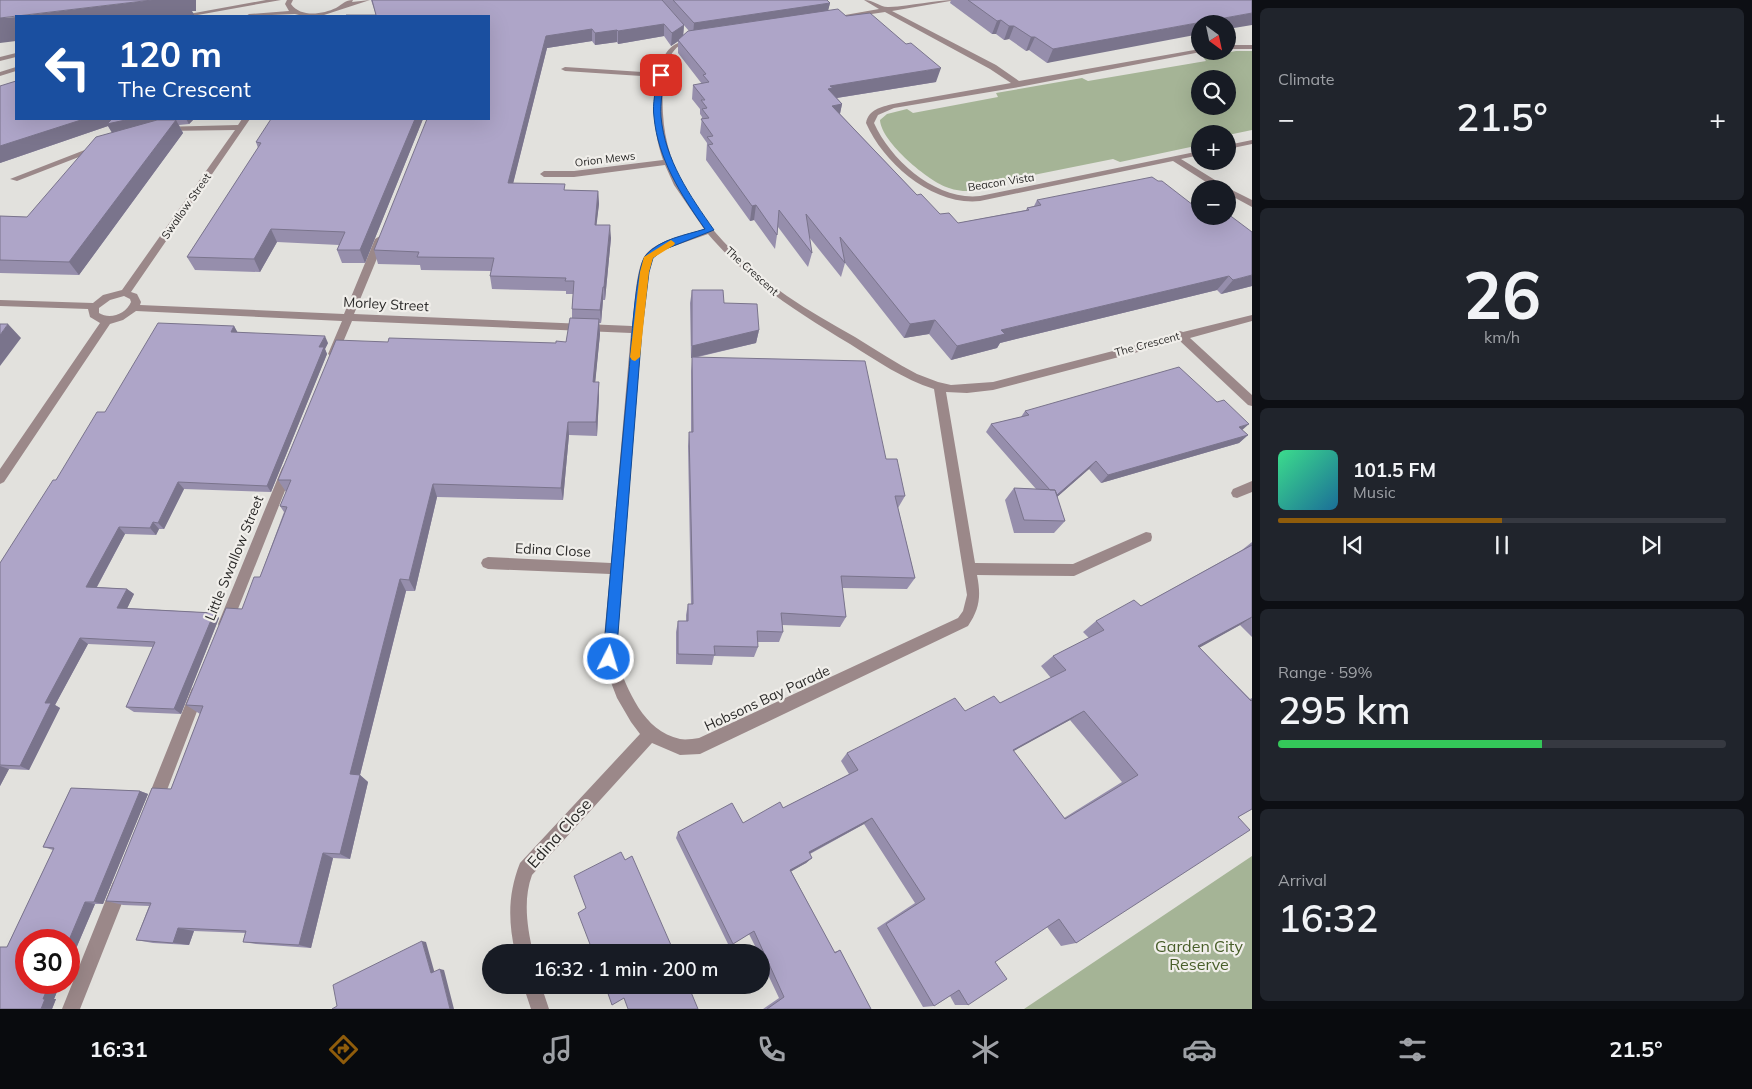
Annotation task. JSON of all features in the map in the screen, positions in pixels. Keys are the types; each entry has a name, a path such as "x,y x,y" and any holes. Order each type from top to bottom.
{"street":[{"path":"187,15 278,0"},
{"path":"290,0 289,7 298,14"},
{"path":"326,15 348,2 367,0"},
{"path":"868,0 993,67 1019,85"},
{"path":"818,20 953,0"},
{"path":"274,15 332,12"},
{"name":"The Crescent","path":"700,38 688,37 673,48 661,75 657,116 662,146 685,196 710,230 778,295 896,366 939,386 974,389 993,386 1252,318"},
{"path":"1236,47 1252,47"},
{"name":"Beacon Vista","path":"1191,53 886,108 871,116 870,123 878,139 886,149 910,172 939,192 962,199 988,197 1191,155"},
{"path":"0,59 15,55"},
{"path":"0,74 15,69"},
{"path":"564,69 661,75"},
{"name":"Swallow Street","path":"125,293 245,120"},
{"path":"156,130 171,127 240,127"},
{"path":"1236,145 1252,142"},
{"path":"14,178 108,144"},
{"path":"1175,159 1209,180"},
{"name":"Orion Mews","path":"544,174 574,174 668,162"},
{"path":"1236,195 1252,204"},
{"path":"330,362 384,228"},
{"name":"Hobsons Bay Parade","path":"710,230 675,241 649,257 644,272 637,330 609,659 622,693 650,734 680,747 700,746 963,622 974,596 939,386"},
{"path":"0,303 95,306 110,296 125,293 130,294 136,300 134,308 120,318 107,320 101,320 94,315 93,310 95,306"},
{"name":"Morley Street","path":"134,308 637,330"},
{"path":"0,479 107,320"},
{"path":"1180,336 1252,402"},
{"name":"Little Swallow Street","path":"219,640 293,455"},
{"path":"1237,493 1252,486"},
{"path":"970,569 1074,570 1146,537"},
{"name":"Edina CIose","path":"488,563 617,569"},
{"path":"149,815 204,676"},
{"name":"Edina Close","path":"523,944 518,917 520,882 526,869 650,734"},
{"path":"71,1009 123,880"},
{"path":"535,994 540,1009"}],"green space":[{"path":"1236,51 1252,51 1252,130 1236,133 1236,125 1191,125 1191,147 1120,162 1113,159 988,184 991,188 986,189 954,190 930,178 897,150 882,129 880,120 887,114 907,109 913,113 998,97 996,93 1082,78 1088,81 1206,61 1236,60"},
{"name":"Garden City Reserve","path":"1252,856 1252,1009 1024,1009"}],"building":[{"path":"0,0 152,0 15,15 0,18"},
{"path":"372,0 662,0 684,25 672,33 664,24 595,33 592,29 546,36 508,183 565,184 564,190 598,191 595,225 610,225 600,310 572,309 574,281 565,281 566,278 490,276 494,258 417,257 419,252 374,250 427,120 490,120 490,15 376,15"},
{"path":"673,0 827,0 830,3 694,23"},
{"path":"968,0 1252,0 1252,13 1236,16 1191,15 1191,24 1053,49 1014,26 1009,26 1001,20 997,21"},
{"path":"838,9 846,16 870,13 906,44 911,43 941,68 830,86 833,88 828,89 842,104 832,106 917,195 921,194 940,214 949,213 958,223 1029,210 1027,208 1041,205 1037,200 1152,177 1162,181 1191,203 1191,225 1236,225 1236,220 1252,232 1252,275 1233,280 1229,276 1001,330 1005,334 957,346 935,320 910,324 840,237 845,263 806,214 812,253 779,210 777,235 756,205 752,206 708,145 713,144 707,137 713,136 701,119 709,118 702,109 707,108 701,100 705,100 693,85 709,82 703,75 706,74 678,40 688,31"},
{"path":"15,81 15,120 81,120 0,146 0,86"},
{"path":"111,120 125,120 107,124"},
{"path":"157,120 176,120 69,262 0,260 0,216 27,217 96,137"},
{"path":"270,120 415,120 360,250 337,250 345,232 271,229 254,259 187,257 261,143 256,142"},
{"path":"692,290 723,290 724,303 757,304 759,330 692,346"},
{"path":"570,318 599,319 593,382 599,382 596,422 568,422 561,488 433,484 409,580 400,579 350,774 360,775 340,854 323,853 299,945 243,942 246,931 178,928 173,943 136,940 151,903 106,901 152,788 171,789 203,706 186,705 226,608 242,609 254,577 260,577 287,507 280,506 291,480 278,480 336,340 388,342 389,338 556,343 556,341 566,342"},
{"path":"158,323 234,326 231,332 325,336 319,347 324,347 267,486 178,482 158,523 153,522 150,528 119,527 86,587 127,589 117,608 214,613 174,709 126,707 155,642 80,638 45,703 51,703 20,766 0,765 0,563 53,480 56,480 97,412 105,412"},
{"path":"0,324 8,324 0,335"},
{"path":"692,357 865,361 886,459 897,459 905,496 895,496 915,578 841,576 846,617 781,613 783,632 757,631 758,647 714,646 715,655 678,654 678,621 688,621 688,604 693,604 689,432 693,432"},
{"path":"1179,367 1217,402 1224,400 1249,424 1239,427 1248,435 1108,475 1096,461 1057,495 1055,490 1050,490 991,424 1029,415 1025,411"},
{"path":"1014,488 1055,490 1065,521 1024,520"},
{"path":"1252,545 1252,617 1198,646 1252,700 1252,809 1238,817 1250,830 1076,943 1059,919 995,962 1007,979 968,1005 959,990 934,1006 886,924 925,899 872,818 809,852 812,858 790,870 835,953 840,950 871,1009 767,1009 784,997 770,966 770,944 760,944 754,931 733,944 678,832 732,803 743,823 780,802 783,808 858,770 847,753 955,698 965,711 994,696 1000,703 1066,670 1053,656 1104,630 1096,621 1134,600 1141,606","holes":["1084,711 1138,775 1065,819 1013,750"]},
{"path":"71,788 140,791 94,902 85,902 74,929 16,929 54,848 43,847"},
{"path":"621,852 625,860 632,856 670,944 590,944 578,913 586,908 574,876"},
{"path":"15,930 15,994 45,994 41,1009 0,1009 0,947 7,947"},
{"path":"422,941 431,973 440,969 450,1009 332,1009 337,1006 333,985"},
{"path":"608,994 692,994 698,1009 628,1009 624,998 612,1005"}],"slow traffic":[{"path":"635,357 644,272 649,257 660,248 671,243"}],"route":[{"path":"609,659 637,330 644,272 649,257 660,248 675,241 710,230 685,196 662,146 657,116 661,75"}]}
